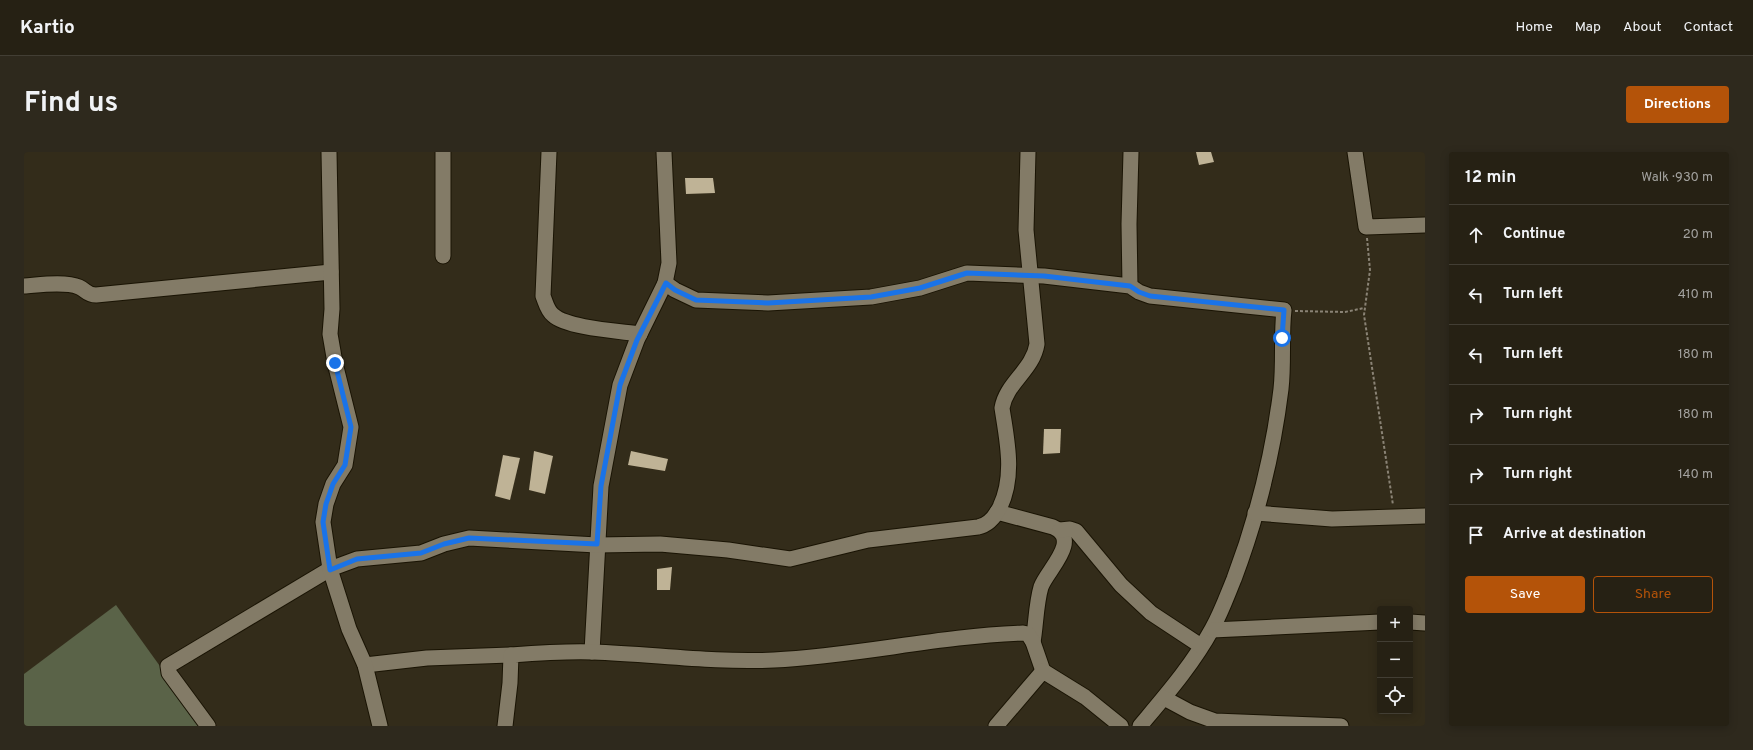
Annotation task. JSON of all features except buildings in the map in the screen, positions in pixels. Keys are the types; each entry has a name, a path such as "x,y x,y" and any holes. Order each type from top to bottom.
{"street":[{"path":"329,152 331,272 330,334 335,363 351,427 345,465 333,484 326,504 323,522 330,570 349,629 365,665 380,726"},
{"path":"442,152 443,256"},
{"path":"549,152 543,296 547,306 551,314 568,323 640,334"},
{"path":"592,652 601,486 620,385 640,334 666,283 670,248 664,152"},
{"path":"208,726 169,673 168,666 330,570 357,559 421,553 444,544 469,538 597,544 660,544 709,548 790,559 868,540 984,526 997,512 1005,496 1009,471 1002,408 1003,399 1031,362 1036,349 1031,275 1026,230 1028,152"},
{"path":"1130,286 1129,224 1131,152"},
{"path":"1355,152 1366,227 1425,225"},
{"path":"24,286 56,284 80,287 89,295 96,295 331,272"},
{"path":"666,283 675,290 696,300 768,303 885,295 920,288 967,273 1031,275 1130,286 1139,292 1150,296 1284,310 1282,325 1281,387 1268,469 1248,541 1212,630 1179,680 1140,726"},
{"path":"997,512 1060,530 1070,529 1076,531 1121,585 1151,613 1201,646"},
{"path":"1255,514 1332,519 1425,516"},
{"path":"1033,642 1041,588 1045,579 1062,554 1064,537 1060,530"},
{"path":"1212,630 1377,622"},
{"path":"1413,622 1425,623"},
{"path":"365,665 427,658 592,652 699,659 772,661 824,657 990,634 1025,633 1033,642 1043,671 1084,697 1121,726"},
{"path":"505,726 510,683 511,655"},
{"path":"996,726 1043,671"},
{"path":"1164,698 1190,712 1215,721 1341,726"}],"path":[{"path":"1366,227 1370,270 1364,308 1368,345 1395,516"},
{"path":"1284,310 1344,312 1364,308"}],"green space":[{"path":"116,605 203,726 24,726 24,674"}],"route":[{"path":"335,363 350,415 351,427 345,465 333,484 326,504 323,522 330,570 357,559 421,553 456,540 469,538 597,544 601,486 620,385 629,357 666,283 685,296 696,300 768,303 871,297 920,288 967,273 1001,273 1044,276 1130,286 1143,295 1150,296 1284,310 1282,338"}]}
